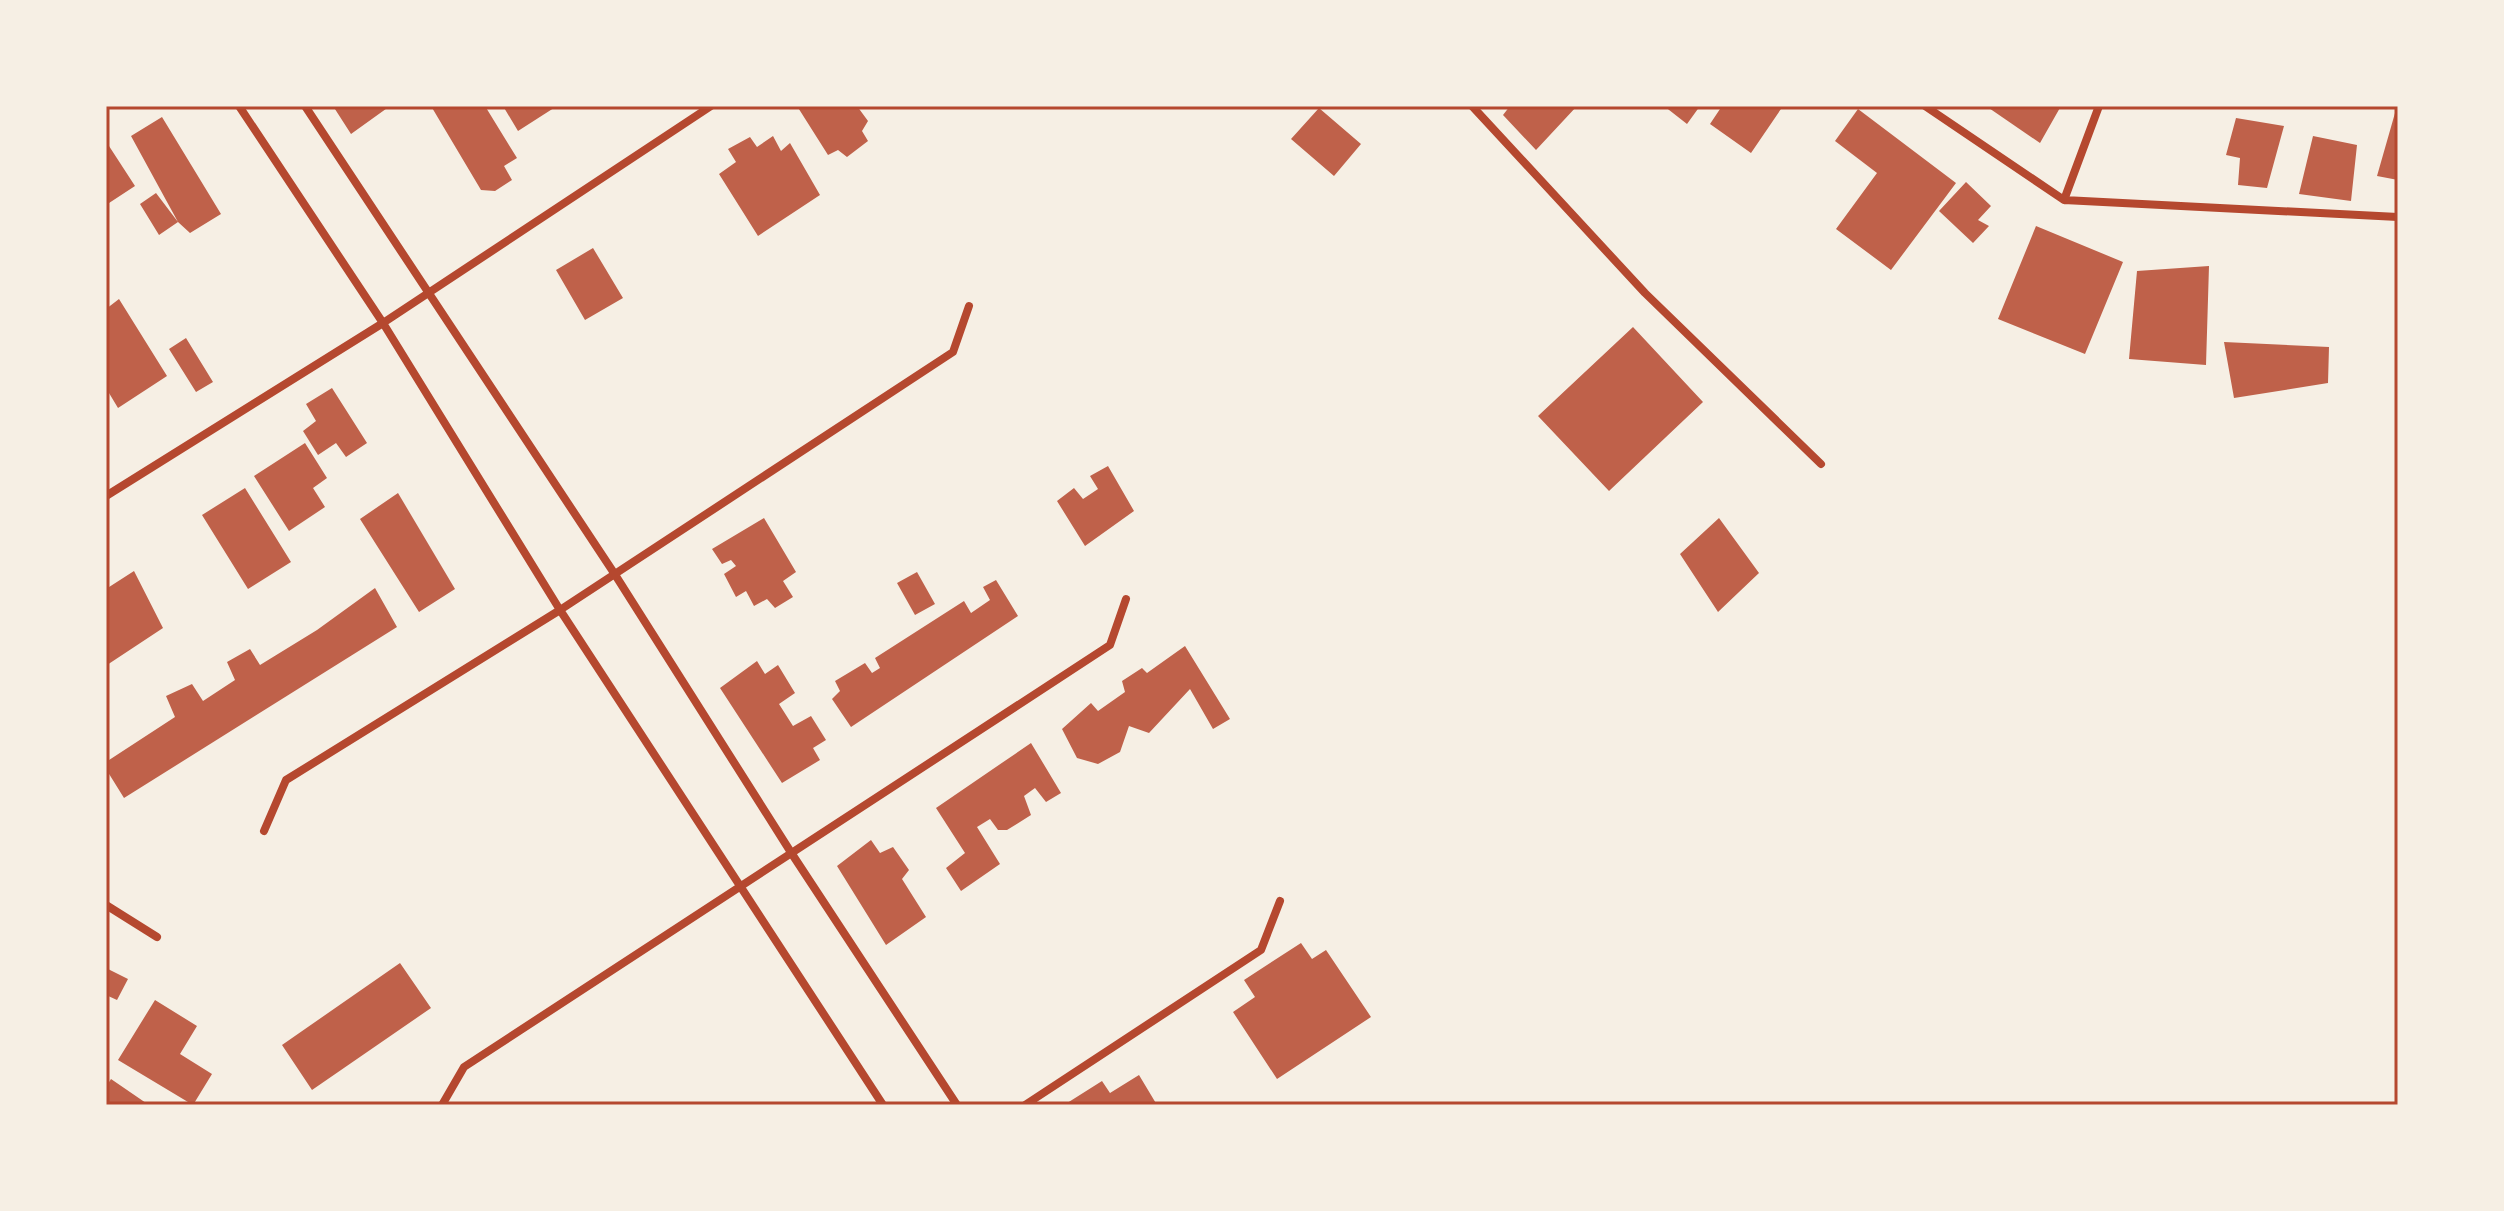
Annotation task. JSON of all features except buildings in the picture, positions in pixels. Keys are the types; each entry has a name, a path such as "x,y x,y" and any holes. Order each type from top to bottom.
{"street":[{"path":"239,106 383,323 560,610 743,886 883,1105"},
{"path":"305,106 614,573 792,854 957,1105"},
{"path":"106,496 383,323 711,106"},
{"path":"1472,106 1645,293 1821,464"},
{"path":"1925,106 2064,200 2398,217"},
{"path":"2064,200 2099,106"},
{"path":"264,831 286,780 560,610 953,352 969,306"},
{"path":"442,1105 464,1067 1110,645 1126,599"},
{"path":"1025,1105 1261,950 1280,901"},
{"path":"106,905 157,937"}]}
